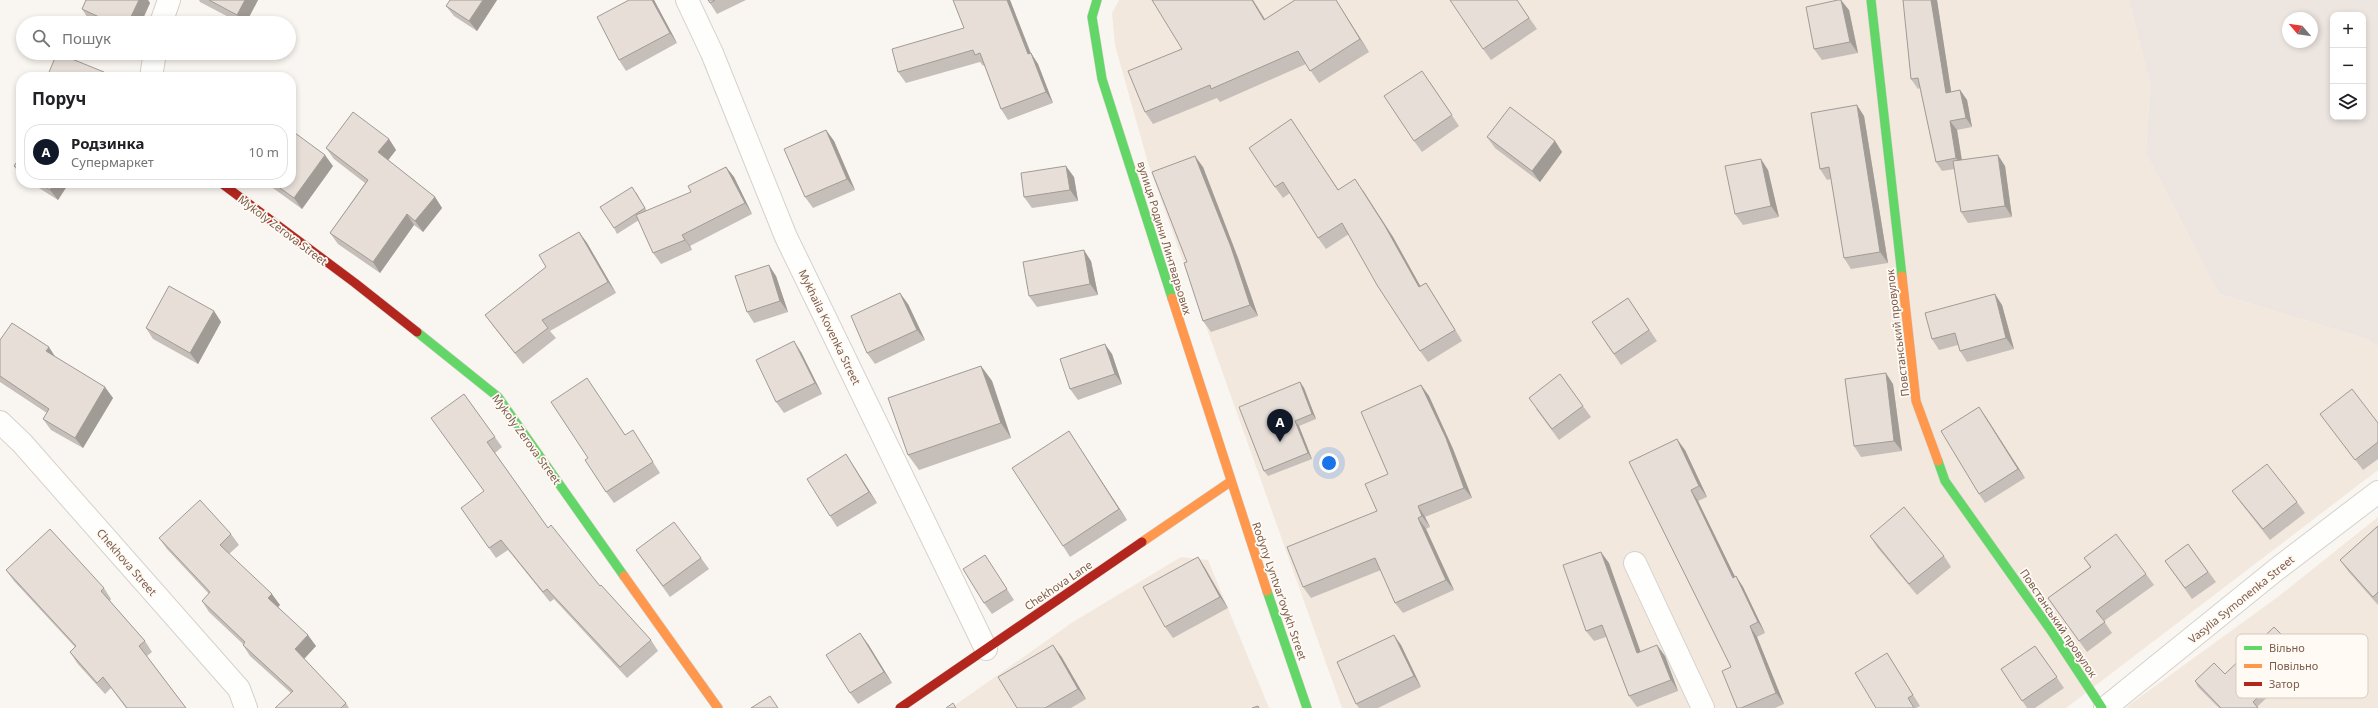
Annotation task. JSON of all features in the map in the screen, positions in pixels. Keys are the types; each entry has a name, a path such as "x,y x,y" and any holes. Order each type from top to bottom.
{"street":[{"path":"163,16 169,0"},
{"name":"Mykhaila Kovenka Street","path":"687,0 712,53 786,237 986,649"},
{"name":"вулиця Родини Линтварьових","path":"1097,0 1092,17 1102,79 1230,482"},
{"name":"Повстанський провулок","path":"1871,0 1916,401 1945,481 2052,632 2102,708"},
{"path":"152,72 154,60"},
{"name":"Mykoly Zerova Street","path":"228,188 355,283 498,396 718,708"},
{"name":"Chekhova Street","path":"0,422 22,443 239,689 246,708"},
{"name":"Chekhova Lane","path":"900,708 1230,482"},
{"name":"Rodyny Lyntvar’ovykh Street","path":"1230,482 1307,708"},
{"name":"Vasylia Symonenka Street","path":"2105,708 2277,569 2378,492"},
{"path":"1636,563 1703,708"}],"shaded area":[{"path":"1119,0 2129,0 2150,83 2146,153 2219,294 2367,339 2378,347 2378,470 2066,708 1342,708 1148,163 1115,45 1112,13"},
{"path":"2129,0 2378,0 2378,347 2367,339 2219,294 2146,153 2150,83"},
{"path":"2378,517 2378,708 2125,708 2279,596"},
{"path":"1181,557 1208,560 1269,708 951,708 1073,622"}],"building":[{"path":"86,0 139,0 131,16 97,16 82,9"},
{"path":"209,0 245,0 237,15"},
{"path":"450,0 483,0 469,21 446,6"},
{"path":"629,0 652,0 670,33 619,60 597,17"},
{"path":"708,0 715,0 710,3"},
{"path":"953,0 1007,0 1028,54 1031,53 1046,92 1001,109 980,53 975,55 973,50 898,72 892,49 964,28"},
{"path":"1152,0 1252,0 1264,20 1295,0 1336,0 1360,39 1310,71 1298,51 1211,89 1210,85 1145,112 1128,71 1182,49"},
{"path":"1450,0 1517,0 1529,18 1483,49"},
{"path":"1841,0 1850,42 1814,49 1806,7"},
{"path":"1903,0 1931,0 1946,93 1960,90 1966,118 1950,121 1956,158 1936,162 1918,78 1911,79"},
{"path":"54,60 74,60 104,72 49,72"},
{"path":"1422,71 1452,115 1414,141 1384,96"},
{"path":"1857,105 1880,252 1844,258 1829,167 1820,169 1811,113"},
{"path":"1510,107 1555,141 1532,171 1487,137"},
{"path":"353,112 389,139 378,152 435,197 415,221 407,214 373,262 330,233 368,180 326,148"},
{"path":"1291,119 1338,190 1355,179 1385,226 1419,287 1426,283 1455,330 1420,351 1377,285 1342,223 1318,238 1283,182 1275,187 1249,148"},
{"path":"826,130 847,179 805,197 784,149"},
{"path":"296,134 325,155 294,198 280,188 296,188"},
{"path":"1998,155 2005,206 1961,212 1953,161"},
{"path":"1195,156 1231,247 1250,305 1203,321 1184,263 1187,262 1152,172"},
{"path":"1761,159 1771,206 1735,214 1725,166"},
{"path":"1066,166 1070,190 1024,197 1021,173"},
{"path":"726,167 745,203 682,235 685,240 653,253 636,215 691,192 688,186"},
{"path":"632,187 645,208 614,228 600,207"},
{"path":"579,232 608,282 542,320 548,328 515,353 485,315 546,267 539,255"},
{"path":"1084,250 1090,284 1029,296 1023,262"},
{"path":"769,265 780,301 747,312 735,276"},
{"path":"169,286 214,311 190,353 146,328"},
{"path":"900,293 917,330 867,353 851,316"},
{"path":"1995,294 2006,338 1960,351 1955,333 1932,339 1925,313"},
{"path":"1628,298 1649,330 1614,354 1592,322"},
{"path":"12,323 49,347 46,351 105,387 75,438 43,419 49,409 0,376 0,340"},
{"path":"794,341 815,383 776,402 756,360"},
{"path":"1105,344 1115,374 1070,389 1060,359"},
{"path":"981,366 1001,423 908,455 888,398"},
{"path":"1886,373 1894,441 1854,446 1845,379"},
{"path":"1560,374 1583,406 1552,429 1529,398"},
{"path":"587,378 625,435 633,430 653,462 606,492 585,460 588,458 551,402"},
{"path":"1300,382 1312,414 1295,421 1308,453 1264,471 1239,407"},
{"path":"1421,385 1446,438 1464,488 1418,506 1422,516 1418,518 1446,580 1395,603 1375,558 1303,587 1287,547 1377,511 1365,484 1388,474 1361,412"},
{"path":"2352,389 2378,423 2378,442 2355,460 2320,414"},
{"path":"464,394 495,437 487,442 548,528 551,525 600,586 601,585 651,640 620,667 547,589 543,592 501,540 489,548 461,508 484,491 431,418"},
{"path":"1979,407 2018,469 1979,494 1941,431"},
{"path":"1069,431 1119,509 1063,546 1012,468"},
{"path":"1677,439 1699,486 1691,490 1733,578 1736,576 1758,622 1750,626 1776,693 1741,708 1737,708 1722,671 1731,667 1629,462"},
{"path":"846,454 869,492 830,516 807,479"},
{"path":"2267,464 2297,502 2263,529 2232,491"},
{"path":"200,500 231,534 220,545 272,594 268,598 308,635 295,649 346,703 341,708 275,708 293,691 243,645 245,642 202,601 210,592 159,538"},
{"path":"1904,507 1944,556 1909,584 1870,536"},
{"path":"674,522 701,558 663,586 636,550"},
{"path":"2378,526 2378,592 2373,597 2340,560"},
{"path":"50,529 104,588 101,591 145,641 139,646 186,708 127,708 103,677 97,683 70,652 76,646 6,570"},
{"path":"2116,534 2146,574 2096,611 2105,622 2079,641 2048,598 2091,567 2084,558"},
{"path":"2188,544 2208,572 2185,588 2165,561"},
{"path":"1601,552 1637,653 1657,645 1671,680 1629,696 1602,625 1586,631 1563,565"},
{"path":"985,555 1007,589 984,603 963,569"},
{"path":"1198,557 1220,597 1165,627 1143,587"},
{"path":"2274,627 2281,634 2267,634"},
{"path":"860,633 884,672 850,693 826,655"},
{"path":"1394,635 1414,676 1356,704 1337,662"},
{"path":"1053,645 1078,689 1045,708 1017,708 998,677"},
{"path":"2035,646 2057,677 2022,701 2001,669"},
{"path":"1887,653 1913,695 1908,698 1914,708 1876,708 1855,673"},
{"path":"2214,663 2225,674 2236,663 2236,698 2257,698 2253,702 2258,708 2221,708 2195,681"},
{"path":"770,696 778,708 751,708"},
{"path":"953,703 956,708 946,708"}],"traffic: fast":[{"path":"1097,0 1092,17 1102,79 1172,298"},
{"path":"1871,0 1902,276"},
{"path":"417,332 498,397 624,576"},
{"path":"1938,461 1945,481 2052,632 2102,708"},
{"path":"1267,591 1307,708"}],"traffic: slow":[{"path":"1902,276 1916,401 1938,461"},
{"path":"1172,298 1267,591"},
{"path":"1142,542 1230,482"},
{"path":"624,576 718,708"}],"traffic: jam":[{"path":"228,188 355,283 417,332"},
{"path":"900,708 1142,542"}],"place":[{"name":"Родзинка","path":"1280,442"}]}
